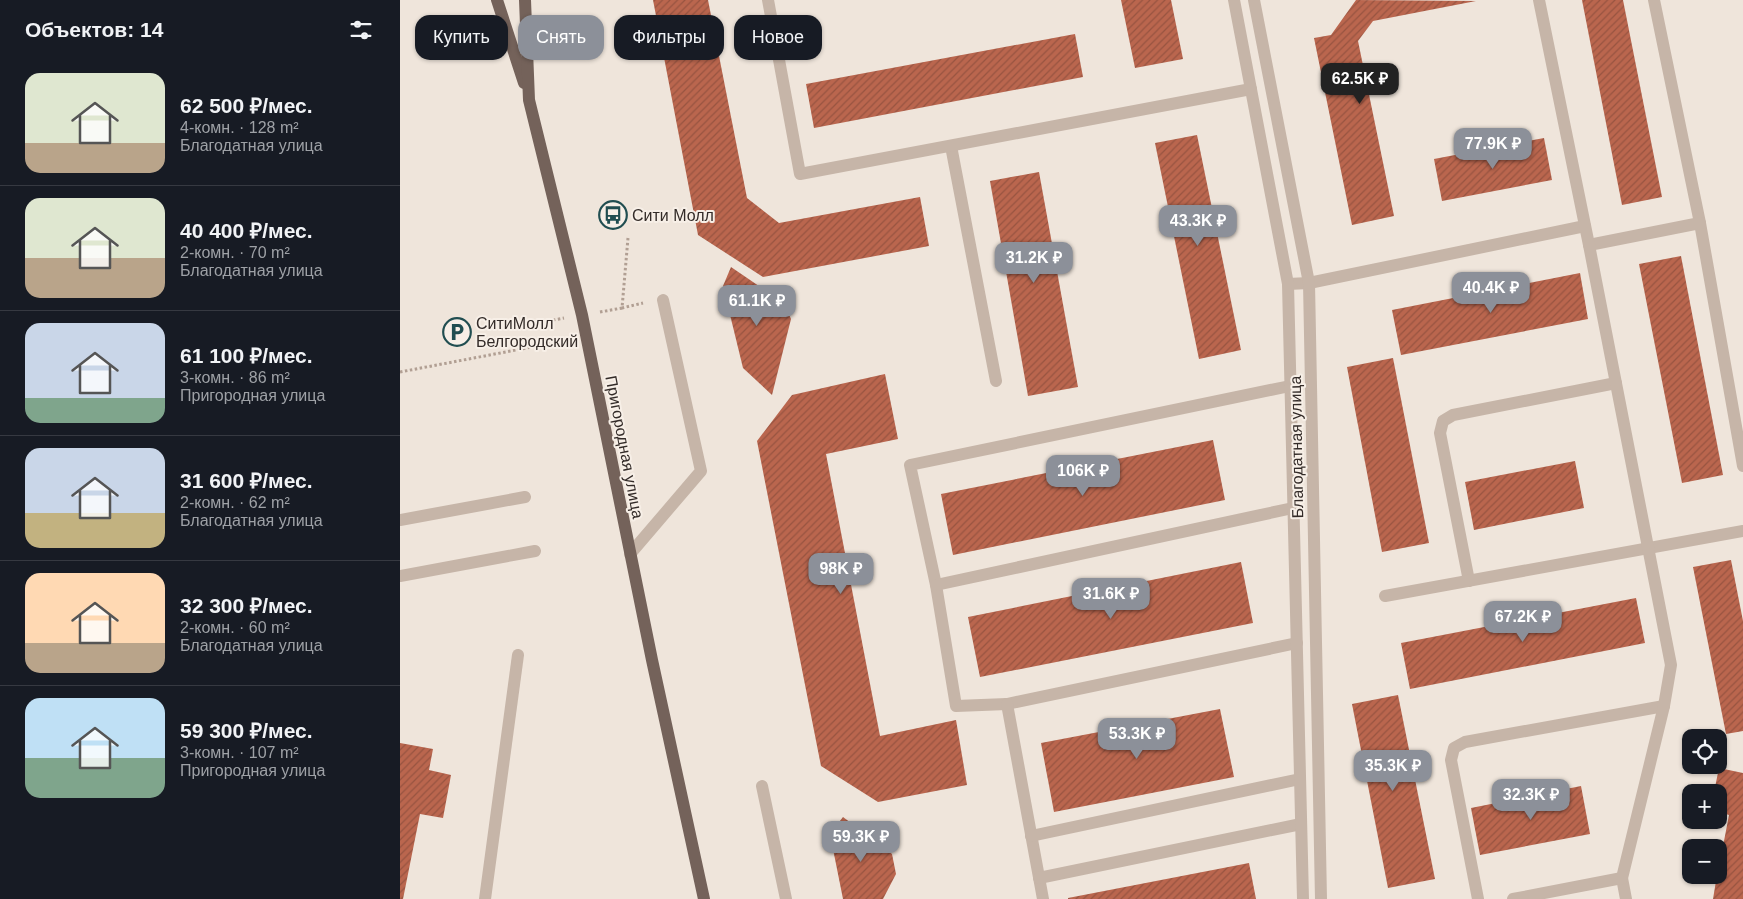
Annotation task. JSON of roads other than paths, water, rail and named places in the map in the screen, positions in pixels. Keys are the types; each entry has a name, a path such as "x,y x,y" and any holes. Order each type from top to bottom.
{"main road":[{"path":"497,0 529,100"},
{"name":"Пригородная улица","path":"525,0 529,100 582,315 630,554 704,899"}],"street":[{"path":"768,0 800,174 1251,89"},
{"name":"Благодатная улица","path":"1234,0 1288,284 1303,899"},
{"name":"Благодатная улица","path":"1254,0 1309,283 1321,899"},
{"path":"1539,0 1671,665 1664,706 1622,878 1626,899"},
{"path":"1654,0 1700,223 1743,466"},
{"path":"950,146 996,381"},
{"path":"1589,245 1700,223"},
{"path":"1288,284 1309,283 1585,226"},
{"path":"630,554 701,471 663,300"},
{"path":"1469,581 1440,432 1443,421 1453,415 1616,383"},
{"path":"1290,386 910,465 936,586 956,706 1007,704 1296,643"},
{"path":"400,520 525,497"},
{"path":"936,586 1293,508"},
{"path":"1385,596 1743,531"},
{"path":"400,576 535,551"},
{"path":"485,899 518,655"},
{"path":"1007,704 1043,899"},
{"path":"1478,899 1451,760 1454,748 1465,742 1664,706"},
{"path":"1031,836 1300,779"},
{"path":"762,786 786,899"},
{"path":"1039,878 1301,824"},
{"path":"1513,899 1622,878"}],"place":[{"name":"Сити Молл","path":"613,215"},
{"name":"СитиМолл Белгородский","path":"457,332"}]}
